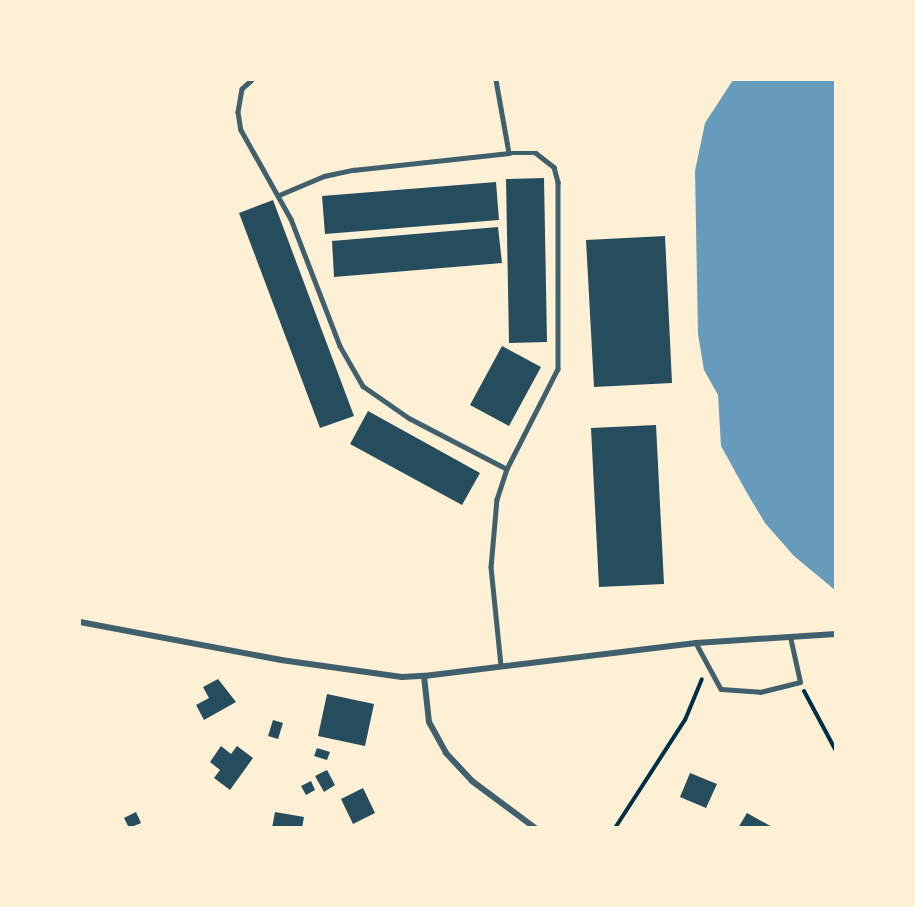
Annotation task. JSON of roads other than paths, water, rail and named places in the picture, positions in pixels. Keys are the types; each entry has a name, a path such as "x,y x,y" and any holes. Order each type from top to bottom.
{"street":[{"path":"80,622 281,660 402,676 424,676 501,665 696,644 836,634"},
{"path":"424,676 429,722 446,753 472,781 535,828"}],"lane":[{"path":"252,80 243,89 238,112 241,130 279,195 340,346 363,386 409,418 507,469"},
{"path":"496,80 509,153"},
{"path":"279,195 324,176 353,170 509,153 536,153 554,166 560,337 558,369 507,469 497,499 491,567 501,665"},
{"path":"696,644 721,689 760,692 800,682 790,638"}],"water":[{"path":"733,80 835,80 835,590 794,556 765,523 747,493 721,446 718,395 704,370 698,334 695,171 705,123"}]}
